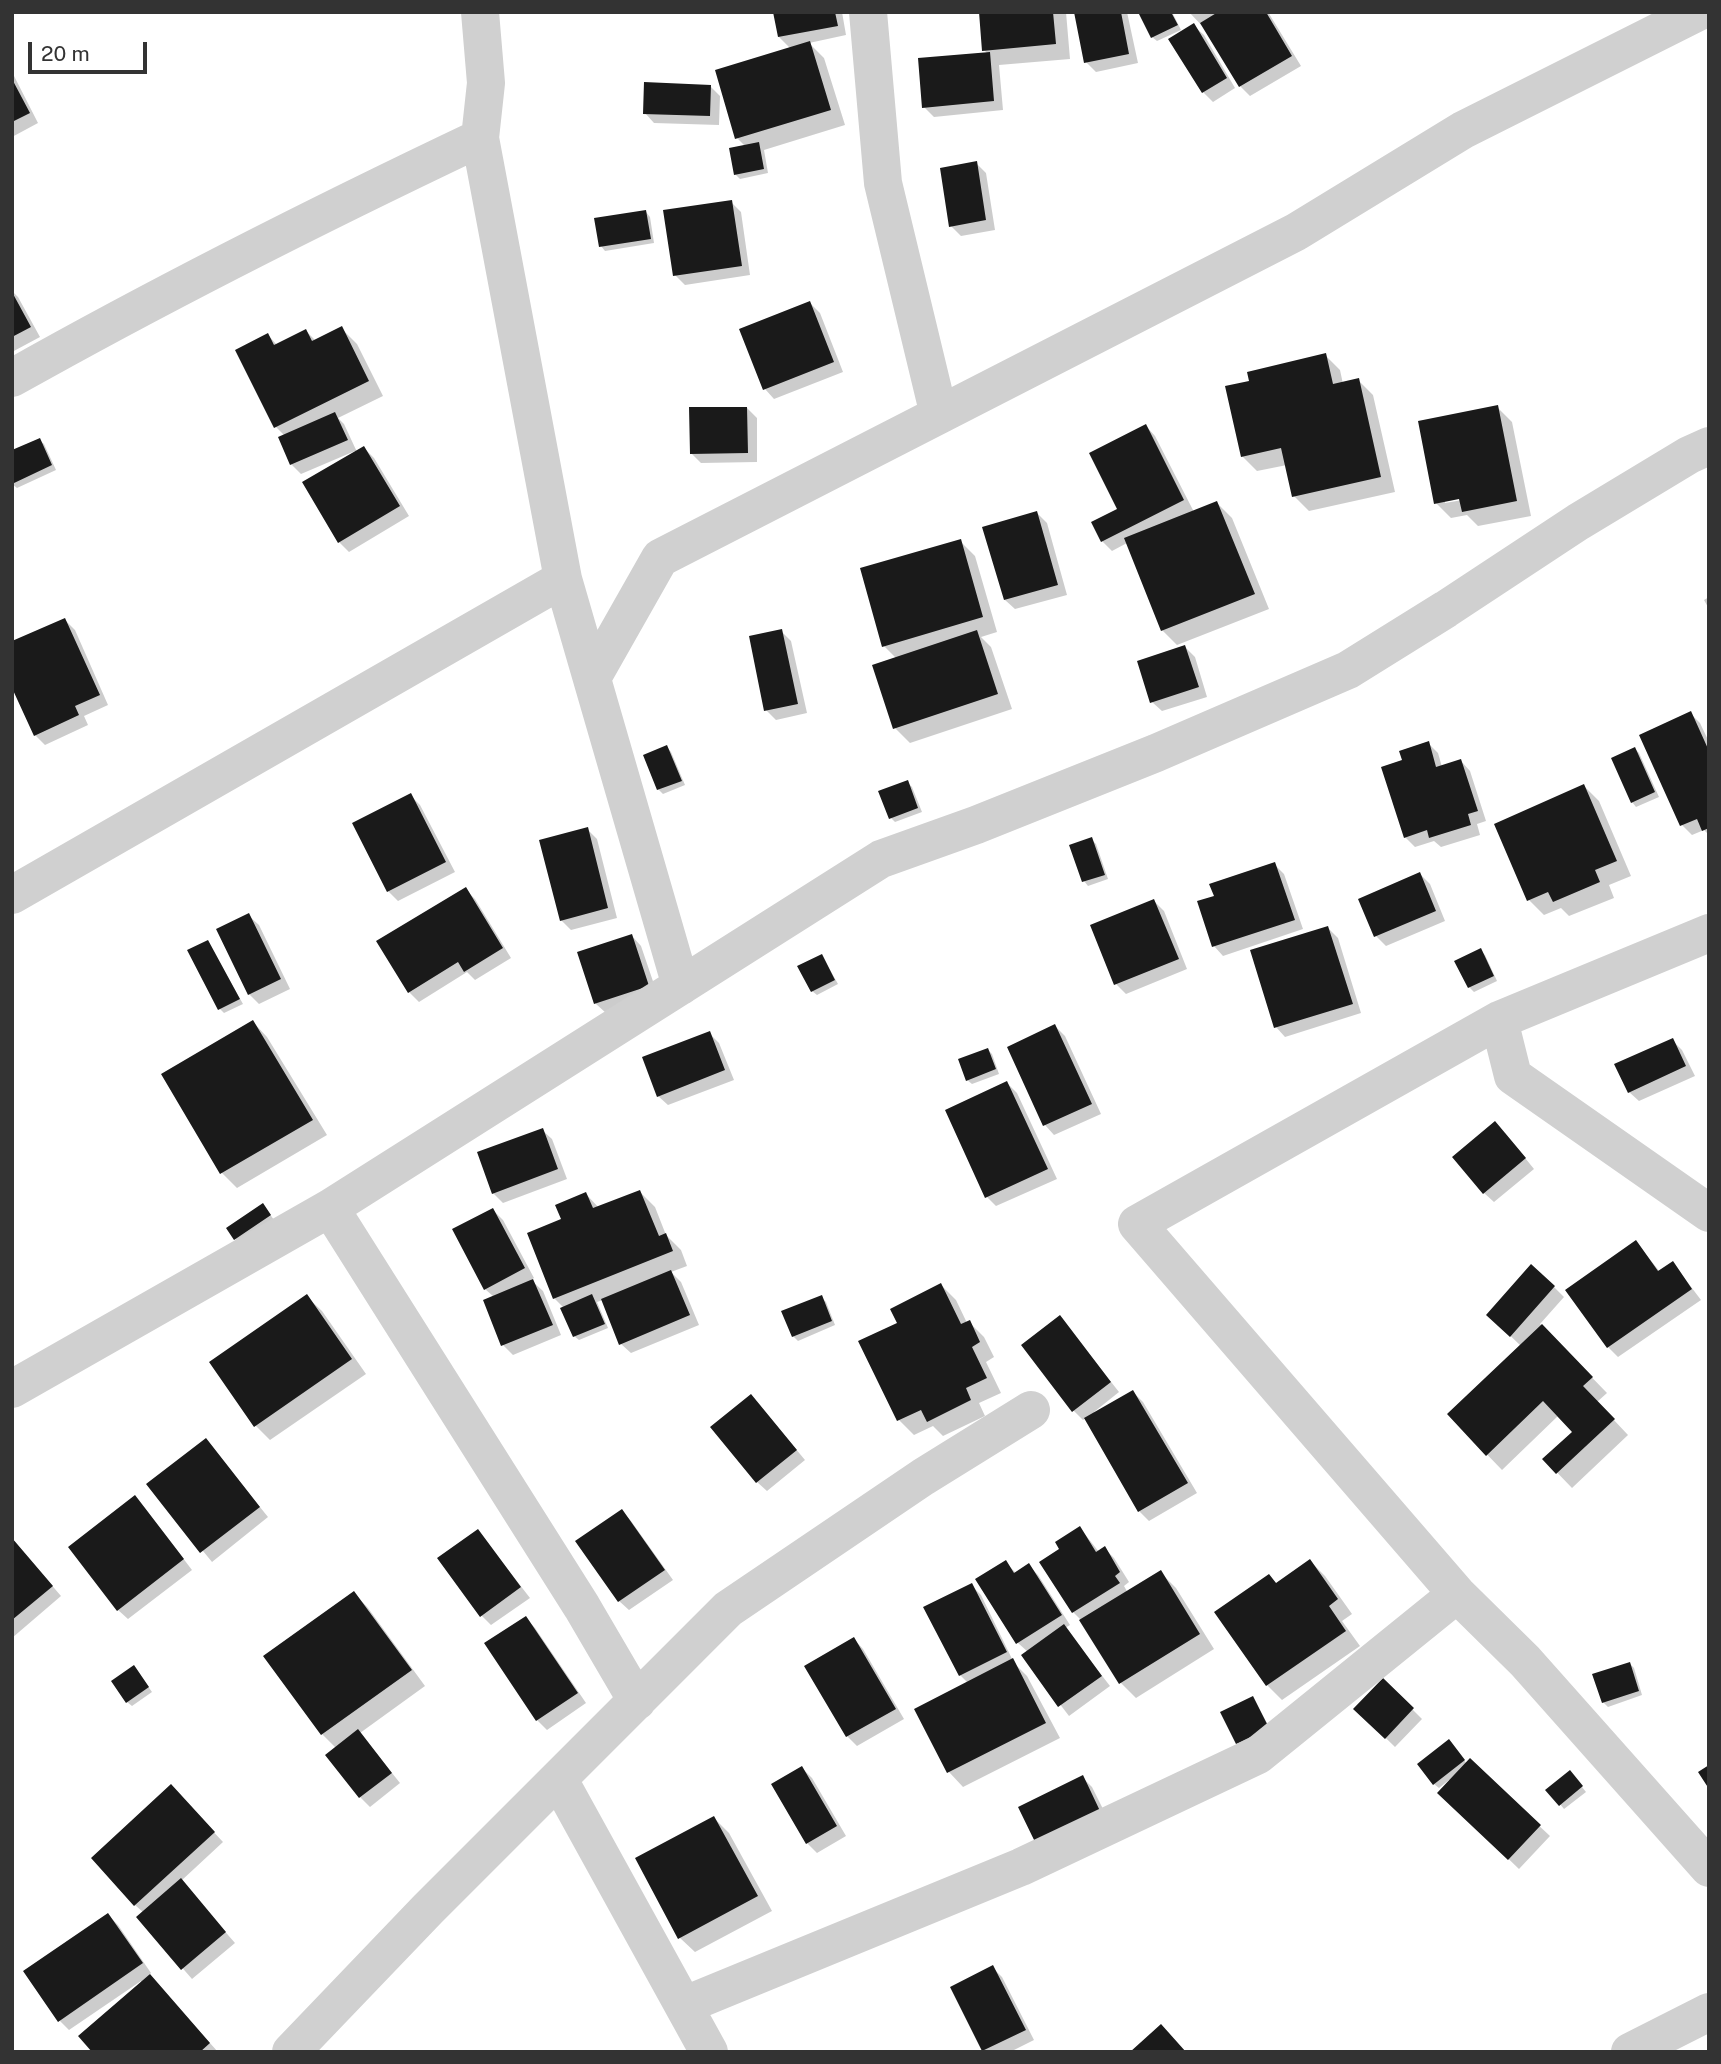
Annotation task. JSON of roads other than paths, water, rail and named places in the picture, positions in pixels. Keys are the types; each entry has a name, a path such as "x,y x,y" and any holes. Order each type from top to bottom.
{"street":[{"path":"480,12 486,83 480,138 563,579 681,986"},
{"path":"868,12 883,183 939,415"},
{"path":"592,678 660,558 1296,232 1463,130 1698,12"},
{"path":"12,378 113,321 387,182 480,138"},
{"path":"12,1389 330,1208 881,859 976,825 1156,753 1348,670 1578,522 1689,455 1709,446"},
{"path":"12,895 563,579"},
{"path":"1709,933 1499,1020 1137,1224 1457,1594 1525,1661 1709,1868"},
{"path":"1499,1020 1513,1076 1709,1213"},
{"path":"330,1208 582,1607 637,1701"},
{"path":"291,2052 428,1909 728,1609 923,1477 1031,1409"},
{"path":"685,2005 1021,1867 1258,1755 1457,1594"},
{"path":"559,1780 709,2052"},
{"path":"1630,2052 1709,2012"}]}
